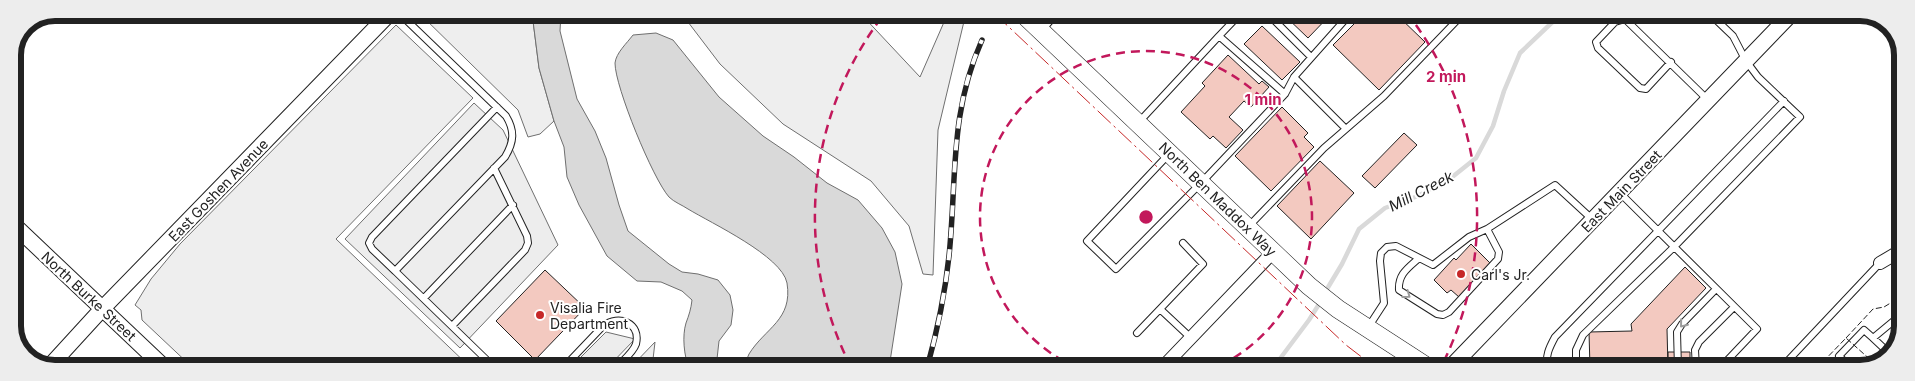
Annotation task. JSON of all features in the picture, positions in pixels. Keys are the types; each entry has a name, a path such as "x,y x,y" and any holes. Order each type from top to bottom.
{"main road":[{"name":"North Ben Maddox Way","path":"1030,21 1314,289 1338,309 1416,360"}],"street":[{"name":"East Goshen Avenue","path":"55,360 102,309 382,21"},
{"name":"East Main Street","path":"1458,360 1709,101 1783,21"},
{"name":"North Burke Street","path":"21,232 156,360"},
{"path":"1170,360 1273,252"},
{"path":"1880,263 1894,255"}],"lane":[{"path":"395,271 505,157 511,146 513,136 512,126 506,116 407,21"},
{"path":"1041,31 1050,21"},
{"path":"1138,123 1233,21"},
{"path":"1274,21 1311,57"},
{"path":"1170,153 1087,241 1116,269 1285,94 1294,77 1344,21"},
{"path":"1248,228 1324,148 1384,96 1456,21"},
{"path":"1618,21 1615,22 1596,42 1598,48 1640,88 1646,89 1671,62"},
{"path":"1627,21 1709,101"},
{"path":"1576,360 1576,350 1584,335 1675,246 1800,117 1758,77 1746,61 1734,36 1718,21"},
{"path":"1219,36 1285,94"},
{"path":"1294,77 1346,129"},
{"path":"1546,360 1549,348 1555,338 1784,101"},
{"path":"487,360 369,244 372,237 497,107"},
{"path":"452,326 525,250 528,243 528,236 494,168"},
{"path":"1367,329 1384,303 1380,261 1381,252 1388,247 1396,246 1433,265 1469,237 1487,229 1555,185 1593,220"},
{"path":"1620,193 1757,329 1728,360"},
{"path":"424,298 513,205"},
{"path":"1418,258 1400,276 1400,290 1437,314 1443,315 1498,259 1499,252 1487,229"},
{"path":"1137,333 1204,264 1183,243"},
{"path":"1789,360 1880,263"},
{"path":"1678,360 1677,332 1682,324 1716,289"},
{"path":"1696,360 1695,350 1699,342 1734,307"},
{"path":"1160,309 1191,338"},
{"path":"571,360 603,326 610,321 619,319 633,328 637,336 636,345 623,360"},
{"path":"1873,338 1894,321"},
{"path":"1843,360 1839,356 1864,330 1885,349"}],"shaded area":[{"path":"427,21 533,21 539,68 554,121 540,134 528,137 518,110"},
{"path":"533,21 561,21 560,31 577,99 595,131 606,158 628,231 682,272 698,274 718,280 730,295 733,310 731,325 719,341 717,360 686,360 684,334 692,300 682,291 661,282 637,281 607,256 579,205 567,177 564,147 554,121 539,68"},
{"path":"686,21 868,21 920,77 944,21 964,21 938,130 933,275 923,274 909,226 871,181 783,124 720,64"},
{"path":"396,25 473,98 336,239 463,360 184,360 142,320 141,310 135,305 151,279 180,244"},
{"path":"656,33 673,40 719,97 763,136 827,183 858,200 882,228 895,252 902,284 890,360 747,360 755,345 782,315 788,296 787,283 773,262 760,251 671,199 662,187 636,132 621,92 617,75 616,59 633,35"},
{"path":"474,103 503,130 558,245 460,348 345,239"},
{"path":"606,332 635,339 615,360 578,360"},
{"path":"655,342 653,360 638,360"}],"building":[{"path":"1290,21 1324,21 1308,38"},
{"path":"1357,21 1403,21 1425,42 1379,90 1333,45"},
{"path":"1262,26 1300,62 1282,80 1244,44"},
{"path":"1228,55 1259,84 1262,81 1269,87 1251,107 1244,101 1229,117 1243,130 1226,148 1213,136 1210,139 1181,112 1205,86 1202,83"},
{"path":"1282,107 1308,133 1304,137 1314,147 1271,191 1235,156"},
{"path":"1404,133 1417,145 1375,188 1362,176"},
{"path":"1320,161 1354,193 1311,239 1277,206"},
{"name":"Carl's Jr.","path":"1471,244 1491,264 1459,297 1451,290 1447,293 1434,280 1454,258 1456,260"},
{"path":"1685,267 1706,288 1667,329 1668,360 1590,360 1589,332 1632,331 1631,324"},
{"name":"Visalia Fire Department","path":"545,270 585,308 535,360 496,321"},
{"path":"1668,352 1690,352 1690,360 1668,360"}],"waterway":[{"name":"Mill Creek","path":"1324,294 1342,264 1359,229 1385,208 1418,196 1451,178 1476,158 1493,126 1504,91 1520,53 1554,21"},
{"name":"Mill Creek","path":"1279,360 1321,301"}],"railway":[{"path":"929,360 940,313 947,270 959,121 971,67 982,40"}],"fence":[{"path":"1846,338 1873,309 1884,307 1894,301"},
{"path":"1825,360 1846,338 1869,358"}],"power":[{"path":"1002,21 1346,345 1366,360"}],"place":[{"name":"Carl's Jr.","path":"1461,274"},
{"name":"Visalia Fire Department","path":"540,315"}]}
